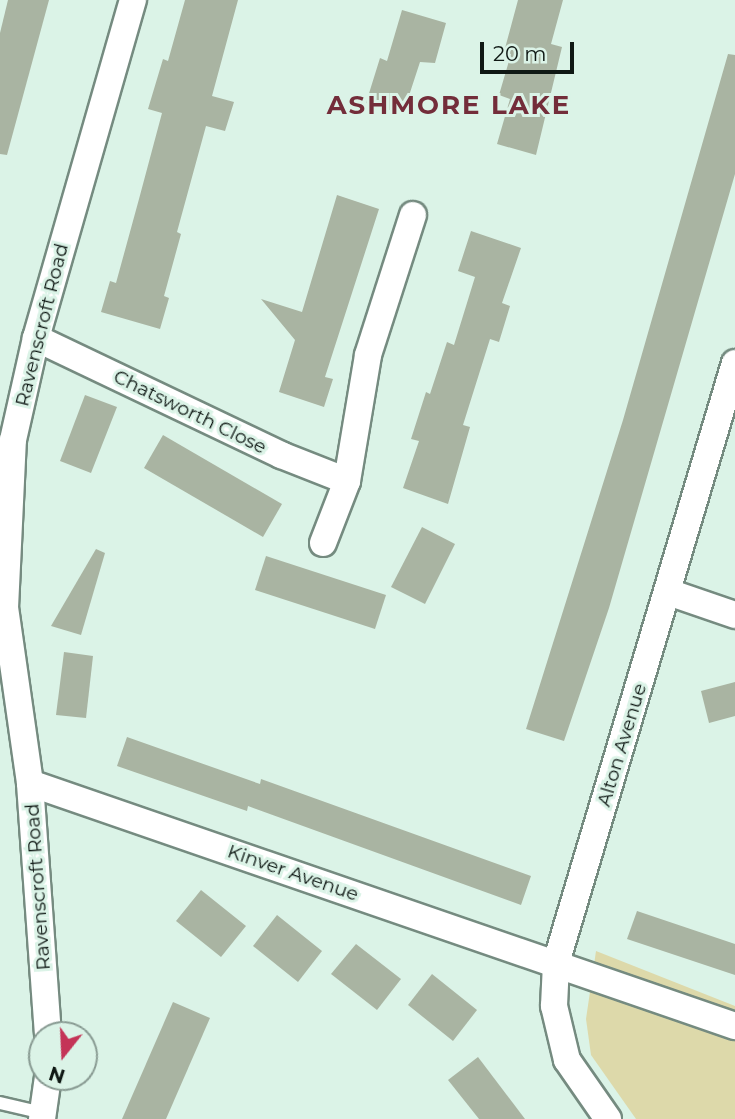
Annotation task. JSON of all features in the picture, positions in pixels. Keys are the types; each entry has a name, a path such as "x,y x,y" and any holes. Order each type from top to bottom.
{"street":[{"name":"Ravenscroft Road","path":"47,1021 30,783 3,608 13,440 36,338 133,0"},
{"path":"323,543 347,481 368,355 413,215"},
{"name":"Chatsworth Close","path":"36,338 281,455 347,481"},
{"name":"Alton Avenue","path":"608,1119 567,1060 554,1006 556,963 735,363"},
{"path":"668,592 735,615"},
{"name":"Kinver Avenue","path":"30,783 735,1027"},
{"path":"42,1116 46,1091"}],"lane":[{"path":"0,1103 42,1116"}],"shaded area":[{"path":"596,951 735,1006 735,1119 636,1119 591,1055 586,1019"}],"building":[{"path":"8,0 49,0 7,155 0,154 0,33"},
{"path":"185,0 238,0 212,96 234,102 225,131 206,126 177,232 181,234 164,296 169,298 160,329 101,312 110,281 116,283 162,113 148,109 163,59 168,61"},
{"path":"518,0 563,0 551,44 562,47 536,155 497,144 510,99 499,95 511,54 504,52"},
{"path":"402,10 446,23 435,63 420,62 403,114 366,103 380,58 387,61"},
{"path":"728,54 735,55 735,174 609,608 564,741 526,729 623,420"},
{"path":"337,195 379,209 325,377 333,379 324,407 279,392 295,340 261,299 302,312"},
{"path":"471,231 521,248 502,303 510,306 499,342 490,339 463,425 470,427 448,504 403,488 419,441 411,439 426,392 430,394 447,342 454,345 475,277 458,271"},
{"path":"85,395 117,407 91,473 60,461"},
{"path":"163,435 282,504 263,537 144,468"},
{"path":"422,527 455,544 425,604 391,587"},
{"path":"96,549 105,553 81,635 51,626"},
{"path":"266,556 386,595 375,629 255,590"},
{"path":"64,652 93,656 86,718 56,715"},
{"path":"735,682 735,716 709,723 701,691"},
{"path":"127,737 260,784 261,779 531,876 521,905 248,806 247,811 117,766"},
{"path":"201,890 246,926 221,957 176,921"},
{"path":"637,911 735,944 735,975 627,939"},
{"path":"277,915 322,951 298,982 253,946"},
{"path":"356,944 401,979 377,1010 331,974"},
{"path":"432,974 477,1010 453,1041 408,1005"},
{"path":"173,1002 210,1018 166,1119 122,1119"},
{"path":"478,1057 525,1119 479,1119 448,1080"}],"district":[{"name":"ASHMORE LAKE","path":"449,106"}]}
